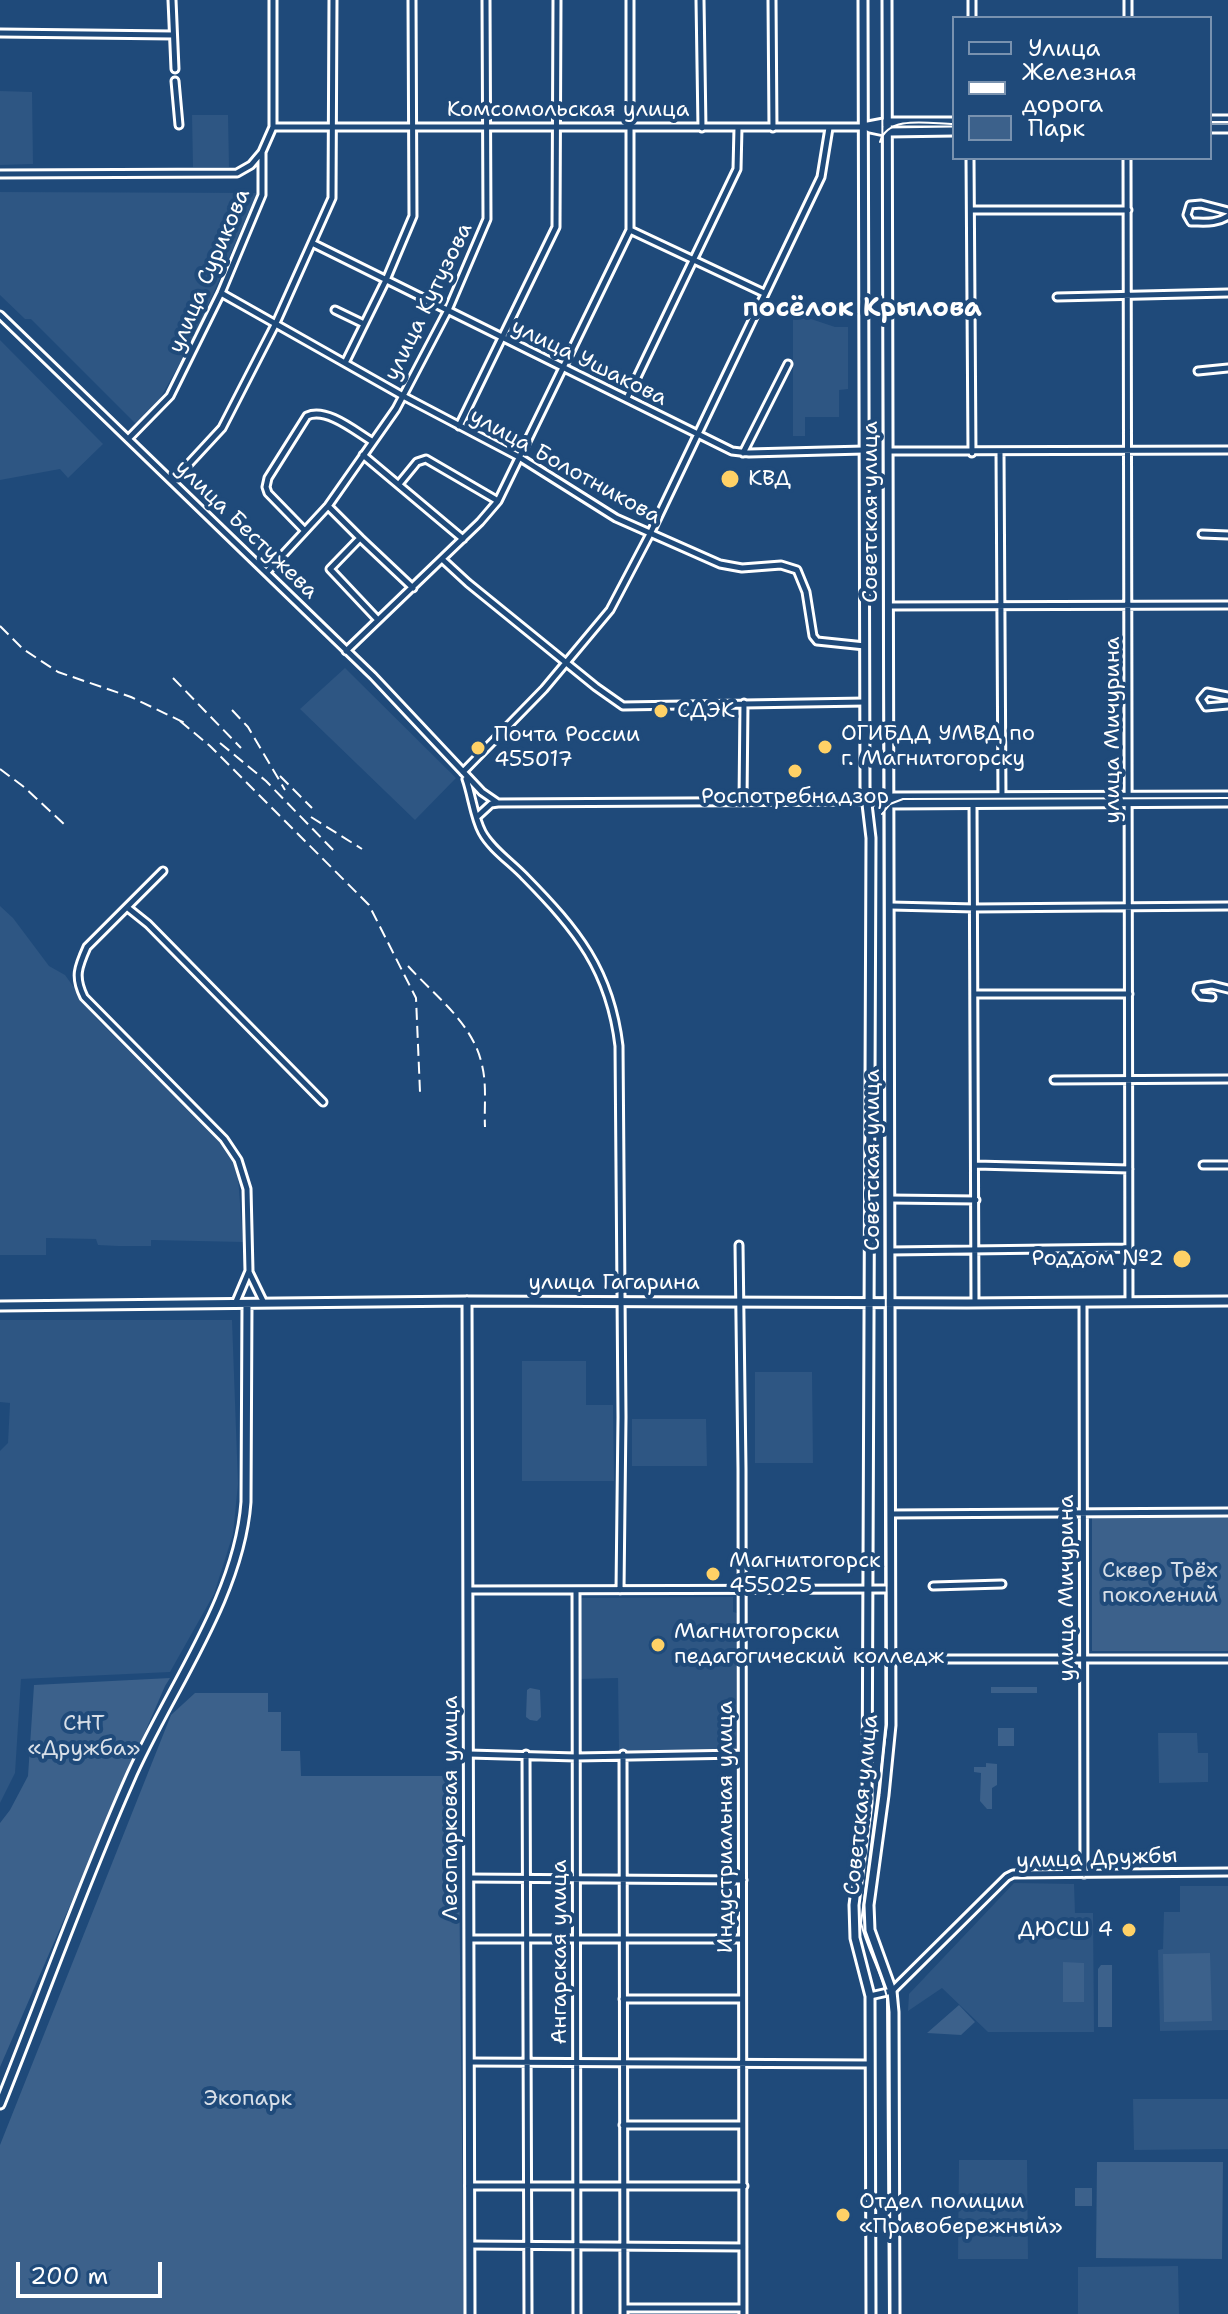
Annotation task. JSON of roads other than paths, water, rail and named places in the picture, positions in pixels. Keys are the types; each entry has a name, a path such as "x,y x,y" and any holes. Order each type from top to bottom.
{"main road":[{"name":"Советская улица","path":"863,0 865,702 871,838 870,1303 867,1803 854,1905 855,1938 870,1996 871,2314"},
{"name":"Советская улица","path":"887,0 891,1732 869,1905 870,1930 892,1991 895,2314"},
{"name":"Комсомольская улица","path":"863,127 889,122 952,122"},
{"name":"Комсомольская улица","path":"863,127 889,132 952,131"},
{"path":"891,801 1002,797 1130,800"},
{"path":"867,801 973,803 1228,799"},
{"name":"улица Гагарина","path":"0,1306 467,1301 1228,1301"},
{"name":"Лесопарковая улица","path":"467,1301 470,2314"},
{"path":"0,2104 128,1782 231,1573 245,1521 247,1304"}],"street":[{"path":"172,0 175,69"},
{"name":"улица Сурикова","path":"128,439 170,396 221,293 262,195 262,152 273,127 273,0"},
{"path":"173,481 222,428 314,244 332,198 333,0"},
{"path":"345,363 413,216 415,127 412,0"},
{"name":"улица Кутузова","path":"267,572 328,506 403,396 448,310 487,219 486,0"},
{"path":"459,426 556,227 557,0"},
{"path":"346,651 463,539 498,501 630,230 630,0"},
{"path":"700,0 702,128"},
{"path":"772,0 773,128"},
{"path":"0,33 173,35"},
{"path":"175,81 179,125"},
{"name":"Комсомольская улица","path":"273,127 863,127"},
{"path":"627,398 737,169 738,128"},
{"path":"620,1590 622,1302 619,1046 613,1006 587,949 554,907 484,835 463,773 544,689 610,610 650,534 821,177 829,128"},
{"path":"0,174 237,173 251,165 262,152"},
{"path":"970,160 972,453"},
{"name":"улица Мичурина","path":"1127,160 1129,1301"},
{"path":"1201,204 1228,214 1219,222 1191,222 1187,215 1190,205 1201,204"},
{"path":"971,210 1128,210"},
{"path":"630,230 764,293"},
{"name":"улица Ушакова","path":"314,244 732,451 864,450"},
{"name":"улица Болотникова","path":"221,293 403,396 519,457 616,518 720,564 742,568 781,565 797,570 806,592 813,636 817,641 865,646"},
{"path":"1057,297 1228,293"},
{"path":"335,310 364,324"},
{"name":"улица Бестужева","path":"0,315 267,572 482,792 498,803"},
{"path":"743,453 788,364"},
{"path":"1198,371 1228,368"},
{"path":"304,530 268,493 266,483 307,416 314,413 326,415 373,442"},
{"path":"889,451 1228,450"},
{"path":"1000,452 1002,797"},
{"path":"363,455 463,539"},
{"path":"399,484 417,462 426,459 498,501"},
{"path":"328,506 413,588"},
{"path":"1202,534 1228,535"},
{"path":"360,538 330,569 378,620"},
{"path":"442,559 623,706 865,702"},
{"path":"890,606 1228,605"},
{"path":"1228,696 1212,691 1201,699 1206,707 1228,705"},
{"path":"743,803 744,703"},
{"path":"478,817 483,809 498,803 867,801"},
{"path":"973,803 975,1303"},
{"path":"163,871 87,947 80,962 77,982 84,997 224,1139 238,1160 247,1189 249,1271 264,1304"},
{"path":"891,906 1228,906"},
{"path":"128,908 148,924 323,1102"},
{"path":"1212,997 1201,996 1198,987 1212,985 1228,989"},
{"path":"975,994 1129,994"},
{"path":"1054,1080 1228,1079"},
{"path":"976,1165 1129,1169"},
{"path":"1203,1165 1228,1165"},
{"path":"890,1199 976,1200"},
{"name":"Индустриальная улица","path":"739,1245 743,2311"},
{"path":"890,1251 1129,1248"},
{"path":"235,1304 249,1271"},
{"name":"улица Мичурина","path":"1083,1302 1084,1874"},
{"path":"891,1514 1228,1512"},
{"path":"933,1586 1002,1584"},
{"path":"468,1590 892,1589"},
{"name":"Ангарская улица","path":"576,1590 577,2314"},
{"path":"891,1659 1228,1659"},
{"path":"469,1754 576,1757 742,1754"},
{"path":"526,1754 528,2314"},
{"path":"623,1754 624,2311 743,2311"},
{"name":"улица Дружбы","path":"892,1991 1007,1877 1022,1873 1228,1872"},
{"path":"469,1878 743,1880"},
{"path":"469,1939 742,1939"},
{"path":"870,1996 892,1991"},
{"path":"623,1999 743,1999"},
{"path":"469,2062 869,2064"},
{"path":"623,2125 742,2125"},
{"path":"469,2186 744,2186"},
{"path":"470,2245 743,2247"}],"tram line":[{"path":"882,0 887,1724 861,1923 887,1998 889,2314"},
{"path":"1212,122 1228,122"},
{"path":"880,142 885,133 901,124 952,124"},
{"path":"882,814 890,804 903,799 1228,798"}],"railway":[{"path":"0,626 23,649 58,672 131,697 189,725"},
{"path":"173,678 241,748"},
{"path":"232,710 248,727 285,790"},
{"path":"180,721 210,746 369,905 416,998 420,1092"},
{"path":"220,743 266,781 336,853"},
{"path":"0,769 64,824"},
{"path":"280,776 312,808"},
{"path":"311,817 362,849"},
{"path":"408,966 462,1023 477,1050 484,1080 485,1127"}],"place":[{"name":"КВД","path":"730,479"},
{"name":"СДЭК","path":"661,711"},
{"name":"ОГИБДД УМВД по г. Магнитогорску","path":"825,747"},
{"name":"Почта России 455017","path":"478,748"},
{"name":"Роспотребнадзор","path":"795,771"},
{"name":"Роддом №2","path":"1182,1259"},
{"name":"Магнитогорск 455025","path":"713,1574"},
{"name":"Магнитогорски педагогический колледж","path":"658,1645"},
{"name":"ДЮСШ 4","path":"1129,1930"},
{"name":"Отдел полиции «Правобережный»","path":"843,2215"}],"district":[{"name":"посёлок Крылова","path":"862,309"}],"park label":[{"name":"Сквер Трёх поколений","path":"1160,1584"},
{"name":"СНТ «Дружба»","path":"84,1736"},
{"name":"Экопарк","path":"248,2099"}]}
